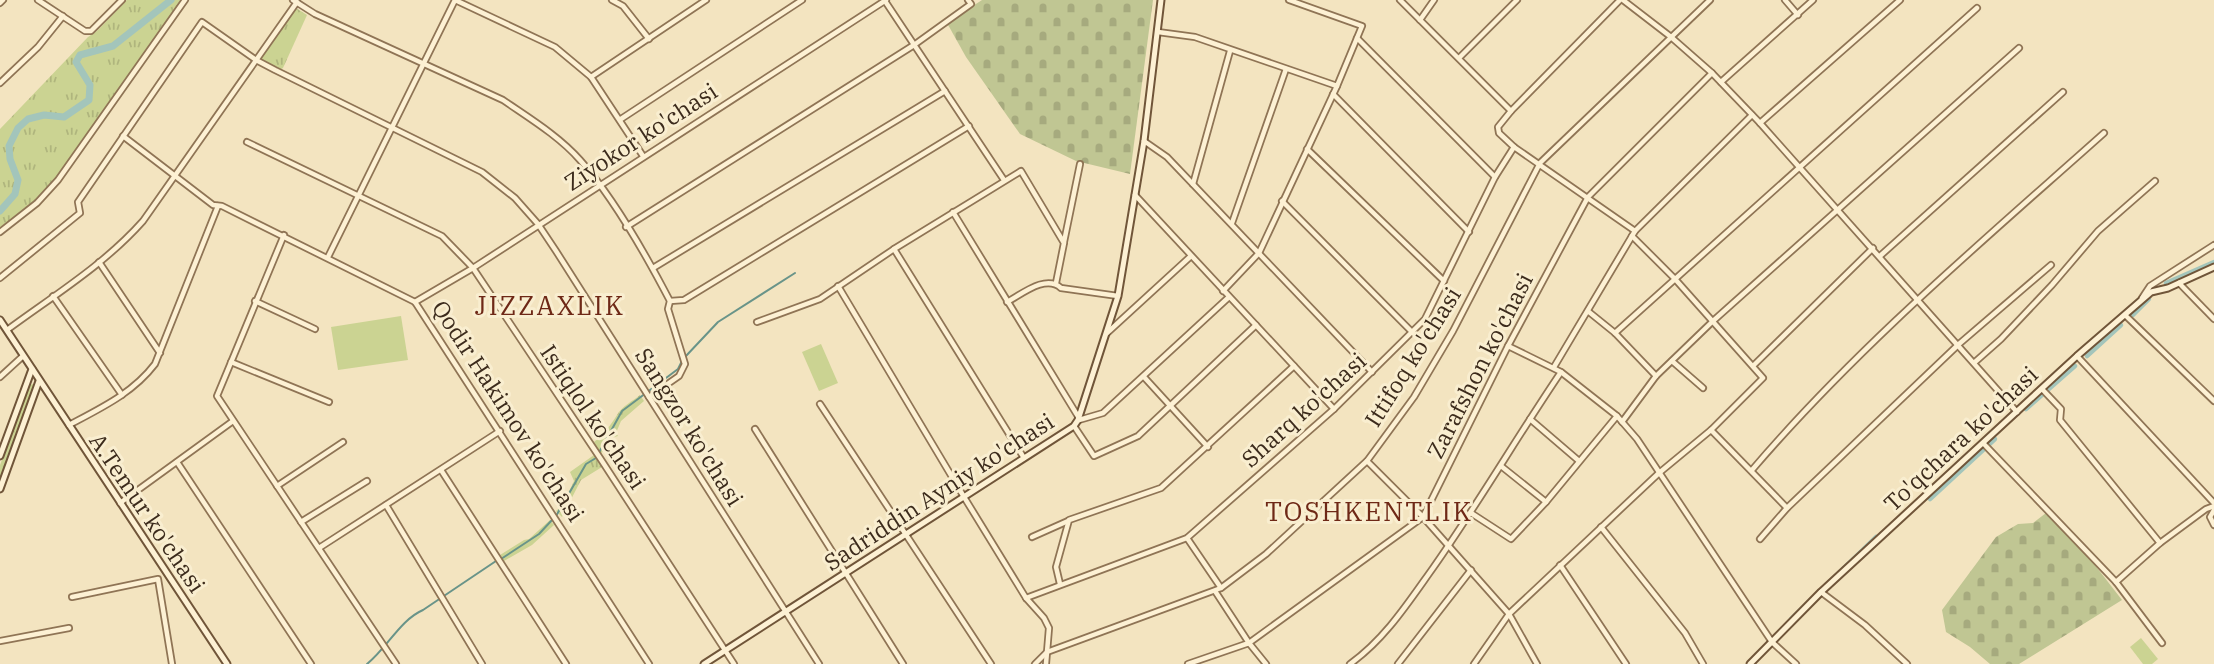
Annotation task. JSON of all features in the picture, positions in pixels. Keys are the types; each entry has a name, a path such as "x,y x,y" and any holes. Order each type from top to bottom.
{"street":[{"path":"38,0 85,31 91,31 121,0"},
{"path":"0,232 37,203 58,180 185,0"},
{"path":"328,257 455,0 555,47 591,77 643,156"},
{"path":"612,0 623,6 649,39"},
{"path":"591,77 706,0"},
{"path":"621,119 802,0"},
{"path":"885,0 1004,180"},
{"name":"Ziyokor ko'chasi","path":"415,302 473,268 885,0"},
{"path":"626,227 914,45 971,4 968,0"},
{"name":"Sadriddin Ayniy ko'chasi","path":"704,664 905,536 1077,421 1118,296 1144,141 1161,0"},
{"path":"1223,291 1259,253 1362,26 1289,0"},
{"path":"1400,0 1511,111"},
{"path":"1420,20 1434,0"},
{"path":"1459,58 1517,0"},
{"path":"1474,664 1509,614 1659,473 1711,430 1763,376 1634,234 1588,197 1514,147 1498,131 1511,111 1622,0 1671,37 1721,82 1801,167 2017,412"},
{"name":"Ittifoq ko'chasi","path":"1035,664 1047,652 1221,589 1266,554 1367,461 1414,397 1453,331 1540,163 1710,0"},
{"path":"1785,0 1797,15"},
{"path":"1721,82 1813,0"},
{"path":"1760,123 1900,0"},
{"path":"7,330 99,262 143,222 295,1 315,14 503,100 579,158 653,268 670,301 668,309 685,364 679,376 649,397"},
{"path":"1615,333 1977,8"},
{"path":"0,83 38,47 63,16"},
{"name":"Sangzor ko'chasi","path":"123,136 202,22 256,60 482,172 516,198 538,224 819,664"},
{"path":"1158,32 1195,37 1337,86"},
{"path":"1357,38 1495,177"},
{"path":"1622,422 1656,376 1713,321 2019,48"},
{"path":"1193,184 1230,51"},
{"path":"1232,223 1286,69"},
{"name":"Zarafshon ko'chasi","path":"1188,664 1249,643 1423,517 1508,346 1588,197 1712,73"},
{"path":"653,268 945,90"},
{"path":"1880,256 2063,92"},
{"path":"1333,94 1469,232"},
{"path":"1554,367 1634,234 1752,115"},
{"path":"670,301 684,300 969,126"},
{"path":"1752,470 1835,378 1918,299 2104,133"},
{"path":"0,278 77,217 81,210 78,202 123,136"},
{"name":"Qodir Hakimov ko'chasi","path":"123,136 213,205 284,235 415,302 649,664"},
{"path":"1144,141 1160,150 1372,372"},
{"name":"Istiqlol ko'chasi","path":"247,142 442,236 473,268 734,664"},
{"name":"Sharq ko'chasi","path":"1027,597 1187,538 1334,409 1425,318 1495,177 1514,147"},
{"path":"1307,149 1444,281"},
{"path":"1056,283 1080,164"},
{"path":"757,322 820,299 894,249 1021,171 1064,243"},
{"path":"1975,362 2001,339 2052,285 2098,231 2155,181"},
{"path":"1135,195 1334,409"},
{"path":"1282,201 1413,332"},
{"path":"68,425 113,402 145,376 155,364 218,206"},
{"path":"953,212 1077,421 1094,456 1138,436 1256,325"},
{"path":"284,235 217,396 396,664"},
{"path":"2140,302 2150,286 2214,245"},
{"path":"1754,366 1873,248"},
{"path":"894,249 1024,458"},
{"path":"1105,335 1191,256"},
{"path":"99,262 160,353"},
{"path":"1760,538 1787,508 1959,344 2051,265"},
{"name":"To'qchara ko'chasi","path":"1750,664 1821,592 2077,356 2151,292 2168,288 2214,267"},
{"path":"1007,302 1046,281 1056,283 1061,288 1118,296"},
{"path":"2179,283 2214,319"},
{"path":"838,286 964,497 1027,597 1044,618 1049,628 1046,664"},
{"path":"53,296 122,395"},
{"path":"1077,421 1103,413 1229,297"},
{"path":"255,301 316,329"},
{"path":"1589,312 1615,333 1656,376"},
{"path":"2125,315 2214,401"},
{"name":"A.Temur ko'chasi","path":"0,320 226,664"},
{"path":"1508,346 1562,372 1622,422 1637,439 1772,642 1796,664"},
{"path":"0,377 23,356"},
{"path":"2077,356 2214,506"},
{"path":"1672,361 1703,388"},
{"path":"231,362 329,402"},
{"path":"1032,537 1069,520 1161,488 1294,366"},
{"path":"0,456 3,440 32,369"},
{"path":"1350,664 1369,650 1403,610 1471,513 1562,372"},
{"path":"1144,377 1208,447"},
{"path":"0,489 39,380"},
{"path":"2042,389 2061,409 2060,419 2160,543"},
{"path":"820,404 992,664"},
{"path":"1471,513 1511,539 1546,502 1616,416"},
{"path":"1530,419 1579,461"},
{"path":"120,503 233,421"},
{"path":"755,429 903,664"},
{"path":"1711,430 1787,508"},
{"path":"319,548 500,431"},
{"path":"277,486 343,442"},
{"path":"1983,443 2116,582 2162,643"},
{"path":"1367,461 1423,517 1509,614 1537,664"},
{"path":"177,462 311,664"},
{"path":"1501,466 1546,502"},
{"path":"441,470 566,664"},
{"path":"301,522 367,481"},
{"path":"386,505 482,664"},
{"path":"2214,506 2210,517 2214,525"},
{"path":"2116,582 2160,543 2214,506"},
{"path":"1060,584 1056,567 1069,520"},
{"path":"1601,527 1685,633 1703,664"},
{"path":"1187,538 1221,589"},
{"path":"1560,565 1626,664"},
{"path":"1398,664 1471,570"},
{"path":"72,597 158,579 172,664"},
{"path":"1214,591 1266,664"},
{"path":"1821,592 1865,625 1907,664"},
{"path":"0,641 69,628"}],"green space":[{"path":"127,0 182,0 55,181 28,208 0,227 0,129"},
{"path":"982,0 1153,0 1130,174 1076,161 1020,134 966,57 947,23"},
{"path":"296,8 307,15 280,70 260,58"},
{"path":"401,316 408,360 338,370 331,327"},
{"path":"821,344 838,383 819,391 802,352"},
{"path":"30,385 35,386 0,479 0,465"},
{"path":"640,395 644,401 621,421 616,433 618,436 611,438 606,449 600,454 594,442 622,409"},
{"path":"594,455 602,467 581,480 562,517 556,511 562,506 574,481 570,472"},
{"path":"2046,513 2084,551 2122,600 2019,664 1990,664 1946,632 1942,610 1996,537 2018,524 2033,523"},
{"path":"550,520 554,525 532,545 504,561 500,555 529,539"},
{"path":"2141,638 2158,659 2152,664 2143,664 2130,647"}],"waterway":[{"path":"0,211 15,194 18,180 10,159 9,146 18,128 28,119 44,115 64,117 89,100 90,85 76,62 80,55 113,46 171,0"},
{"path":"2166,283 2214,262"},
{"path":"685,357 718,322 795,273"},
{"path":"2133,315 2149,299"},
{"path":"2087,356 2121,325"},
{"path":"556,516 586,464 596,458 622,411 678,369 682,361"},
{"path":"2026,409 2075,366"},
{"path":"1930,499 1995,439"},
{"path":"501,559 539,534 552,520"},
{"path":"1791,619 1876,537"},
{"path":"367,664 407,620 496,561"}],"district":[{"name":"JIZZAXLIK","path":"550,306"},
{"name":"TOSHKENTLIK","path":"1369,512"}]}
